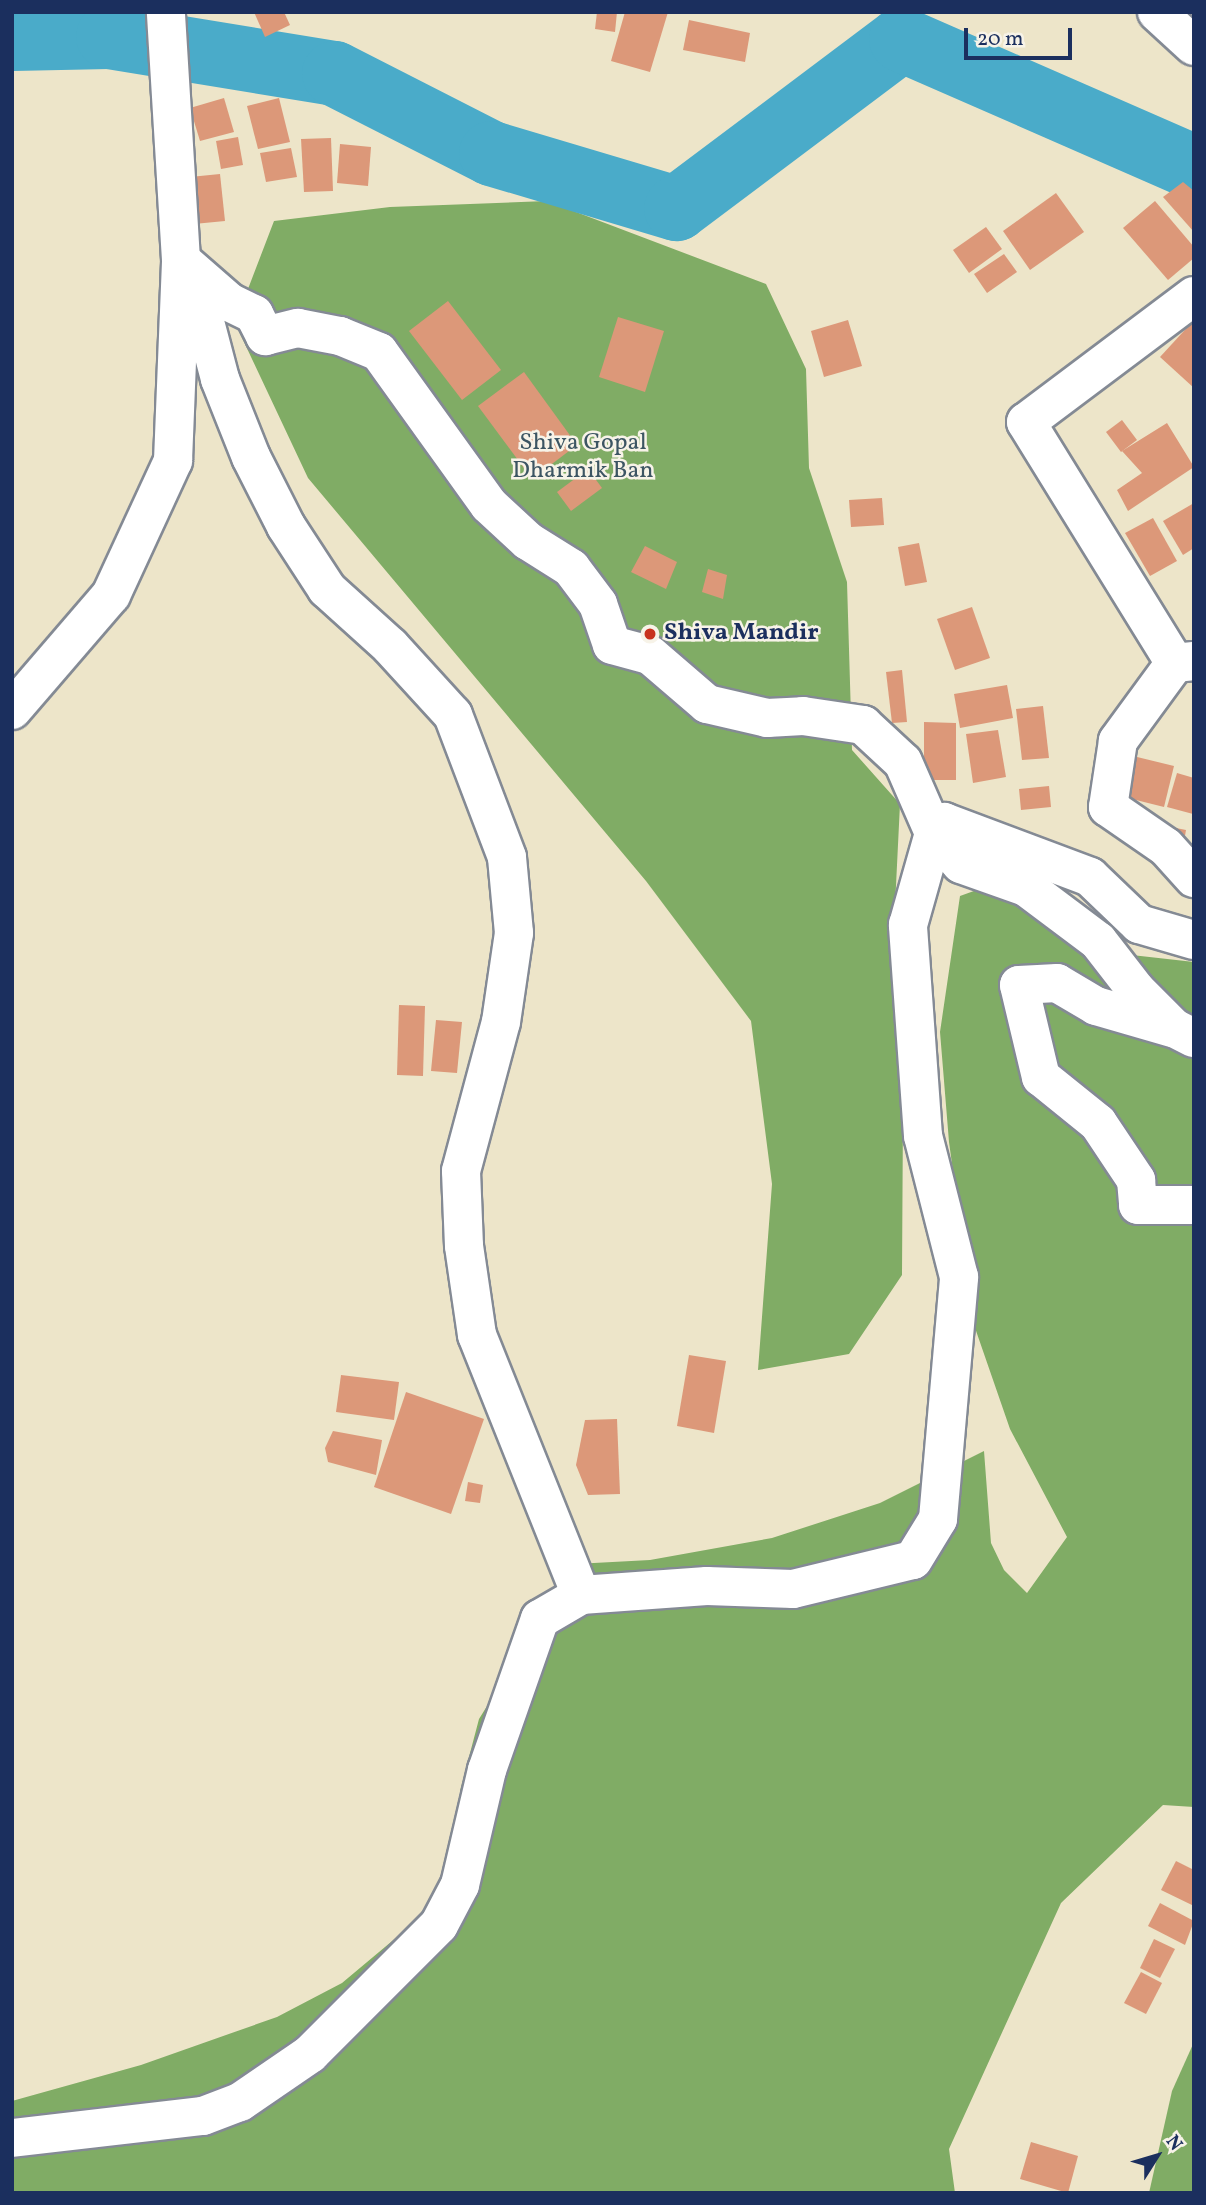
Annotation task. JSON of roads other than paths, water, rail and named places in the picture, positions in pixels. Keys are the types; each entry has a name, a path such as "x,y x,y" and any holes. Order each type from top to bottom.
{"street":[{"path":"12,710 111,595 173,460 181,260 166,14"},
{"path":"181,260 229,302 254,314 265,336 298,328 340,336 379,352 489,505 528,541 570,568 598,604 612,645 650,655 708,704 767,718 803,716 863,725 903,762 933,833 961,864 1026,887 1098,941 1136,990 1184,1033"},
{"path":"181,260 198,295 220,379 251,457 286,526 327,589 390,646 453,715 507,857 514,933 501,1022 461,1171 464,1246 477,1335 581,1595"},
{"path":"1194,296 1026,422 1184,662 1118,741 1108,807 1166,847 1194,878"},
{"path":"12,2138 203,2116 240,2102 310,2054 439,1925 460,1885 486,1770 540,1619 581,1595 706,1586 793,1589 913,1560 938,1519 959,1277 923,1136 908,925 933,833 944,822 963,826 1053,861 1090,877 1139,924 1193,938"},
{"path":"1184,1033 1096,1006 1057,983 1019,985 1041,1077 1098,1123 1136,1180 1138,1205 1194,1205"}],"waterway":[{"path":"12,38 108,36 334,73 491,153 676,208 901,39 1194,167"}],"place":[{"name":"Shiva Mandir","path":"650,634"}],"park label":[{"name":"Shiva Gopal Dharmik Ban","path":"583,458"}]}
